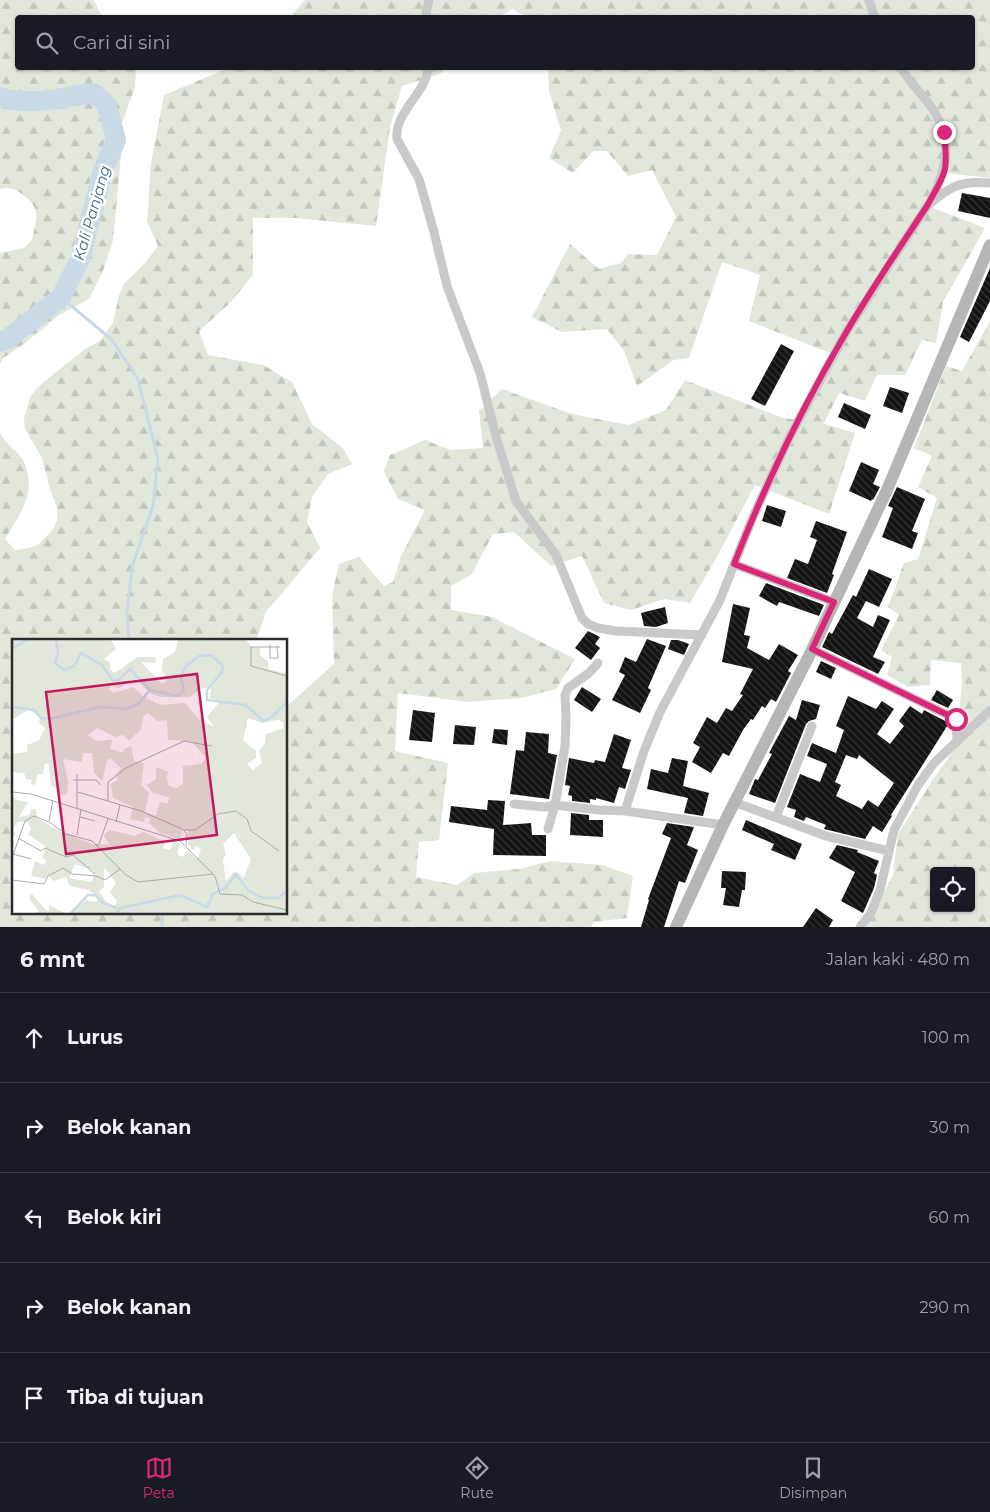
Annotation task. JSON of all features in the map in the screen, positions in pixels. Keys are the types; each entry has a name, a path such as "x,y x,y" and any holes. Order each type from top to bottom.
{"street":[{"path":"426,15 429,0"},
{"path":"869,0 874,15"},
{"path":"427,70 425,79 399,124 396,134 397,139 418,179 434,232 447,286 480,373 497,440 516,501 556,555 582,618 588,624 616,631 702,636"},
{"path":"626,811 644,751 660,712 720,600 752,520 792,432 847,331 927,206 944,170 946,156 944,132 934,111 903,70"},
{"path":"927,206 945,190 954,186 963,183 990,183"},
{"path":"676,927 734,802 812,649 887,490 990,245"},
{"path":"734,564 834,602"},
{"path":"812,649 956,719 957,741"},
{"path":"548,829 555,805 565,746 566,718 564,695 568,688 589,673 598,663"},
{"path":"860,927 871,912 880,890 894,830 918,785 934,763 990,710"},
{"path":"776,816 812,726"},
{"path":"734,802 826,836 889,851"},
{"path":"514,804 545,807 555,805 626,811 723,825"}],"green space":[{"path":"0,0 94,0 101,15 15,15 15,70 136,70 135,87 121,126 121,156 113,240 103,271 89,299 59,315 24,344 3,358 0,364 0,253 24,248 32,240 36,213 35,207 31,202 19,192 8,188 0,189"},
{"path":"305,0 990,0 990,178 946,173 933,208 985,228 943,302 936,343 922,340 905,375 877,375 865,401 839,393 824,423 822,423 855,433 829,514 755,485 690,603 665,599 631,610 604,603 582,556 551,566 514,532 493,534 471,575 451,586 451,610 492,617 575,659 556,689 521,698 468,702 398,693 395,751 448,763 439,840 419,842 416,877 457,885 475,873 519,869 550,861 602,865 633,876 627,918 594,922 591,927 0,927 0,433 23,460 29,480 27,498 5,539 15,550 29,548 39,544 54,528 57,519 57,508 42,458 25,429 24,418 30,398 36,389 85,349 100,341 113,323 119,295 124,284 145,263 158,246 147,221 151,163 164,95 224,70 444,70 440,74 402,86 390,127 376,226 296,218 253,218 253,275 231,302 199,331 208,355 263,365 292,382 312,424 343,448 352,464 328,474 312,497 307,522 320,548 266,612 257,639 12,639 12,914 288,914 288,705 334,664 332,596 339,564 359,557 384,586 393,582 402,554 425,510 398,499 384,472 390,455 425,440 450,450 483,448 479,411 502,389 572,414 629,425 666,410 685,380 783,418 799,420 830,353 749,321 760,275 722,262 689,358 674,360 637,386 624,351 607,329 562,332 532,317 570,244 599,269 621,263 628,254 657,255 676,217 652,170 628,176 607,151 593,151 573,173 549,158 561,131 549,91 548,70 975,70 975,15 523,15 512,9 502,15 292,15"},
{"path":"990,321 990,927 866,927 893,875 898,834 956,747 962,682 961,663 931,660 930,685 908,687 887,675 892,657 881,650 899,615 888,607 904,563 918,559 937,498 918,487 932,456 914,448 946,366 962,371"}],"building":[{"path":"962,193 990,198 990,218 958,211"},
{"path":"990,268 990,301 969,342 960,337"},
{"path":"781,344 794,351 765,406 751,399"},
{"path":"890,387 909,393 902,413 883,406"},
{"path":"844,403 871,415 865,429 838,417"},
{"path":"861,462 879,470 873,484 880,487 871,501 849,491"},
{"path":"897,487 925,499 912,531 918,533 912,549 882,537 893,508 888,506"},
{"path":"767,505 786,511 781,527 762,521"},
{"path":"816,521 847,532 827,593 787,578 795,559 808,564 817,540 810,537"},
{"path":"869,569 892,579 879,607 866,601 857,618 873,627 878,615 890,620 873,657 885,662 878,674 822,647 829,632 832,634 853,595 856,597"},
{"path":"766,583 824,605 819,616 779,602 777,606 759,596"},
{"path":"733,604 750,608 744,635 750,636 747,648 769,660 779,644 798,655 788,671 791,673 776,702 771,699 765,708 762,706 753,720 751,719 743,730 729,756 723,753 711,773 692,762 700,747 693,743 707,717 717,723 726,708 732,711 743,695 740,694 753,669 722,662"},
{"path":"665,607 668,623 656,627 644,626 641,613"},
{"path":"588,631 600,637 595,644 600,648 591,660 575,648"},
{"path":"647,639 666,646 648,688 651,690 640,713 612,700 625,675 619,672 625,657 636,662"},
{"path":"671,640 678,640 689,644 684,655 668,649"},
{"path":"821,661 836,668 831,679 816,672"},
{"path":"582,687 601,699 592,712 574,700"},
{"path":"937,690 953,700 948,708 931,700"},
{"path":"848,696 876,709 882,701 894,709 877,734 890,744 904,726 899,721 910,706 922,714 924,710 949,723 882,832 873,826 865,839 824,829 826,825 806,817 804,821 794,817 796,810 787,807 800,774 820,782 827,764 807,756 812,743 836,753 844,730 836,726","holes":["846,755 857,759 859,755 894,783 878,807 868,800 862,809 836,796 841,785 835,782"]},
{"path":"802,700 820,705 816,719 806,724 775,803 749,794 755,779 758,780 772,754 769,753 789,716 796,720"},
{"path":"413,710 435,713 432,742 409,740"},
{"path":"455,725 476,727 474,745 453,744"},
{"path":"494,729 508,730 507,745 492,743"},
{"path":"526,732 549,734 548,753 557,755 549,799 510,794 516,750 524,751"},
{"path":"614,734 631,740 622,768 631,770 625,789 619,787 614,803 596,798 596,800 590,799 590,803 572,801 572,796 568,795 570,786 565,785 569,758 594,763 595,760 605,762"},
{"path":"672,758 688,761 683,786 709,793 703,816 684,813 688,798 647,789 651,769 668,773"},
{"path":"488,800 505,801 503,825 531,823 532,835 546,835 546,856 493,855 494,829 449,822 451,806 487,810"},
{"path":"571,813 589,815 589,820 603,820 603,837 570,835"},
{"path":"746,820 802,844 795,860 771,850 774,844 742,830"},
{"path":"667,823 694,827 687,845 698,850 685,883 679,881 664,927 641,927 648,899 671,838 662,834"},
{"path":"837,845 858,850 857,852 879,861 874,873 877,875 874,888 863,913 841,901 855,872 829,858"},
{"path":"722,871 746,872 745,890 742,890 739,907 723,905 726,888 721,888"},
{"path":"816,908 833,920 829,927 803,927"}],"waterway":[{"name":"Kali Panjang","path":"0,97 12,100 35,101 94,93 107,105 116,140 103,170 80,259 61,297 8,339 0,342"},
{"path":"61,297 112,340 138,379 158,459 153,506 132,567 127,613 129,639"},
{"path":"162,914 162,927"}],"route":[{"path":"944,132 946,156 944,170 938,185 927,206 847,331 788,440 734,564 834,602 812,649 956,719"}]}
